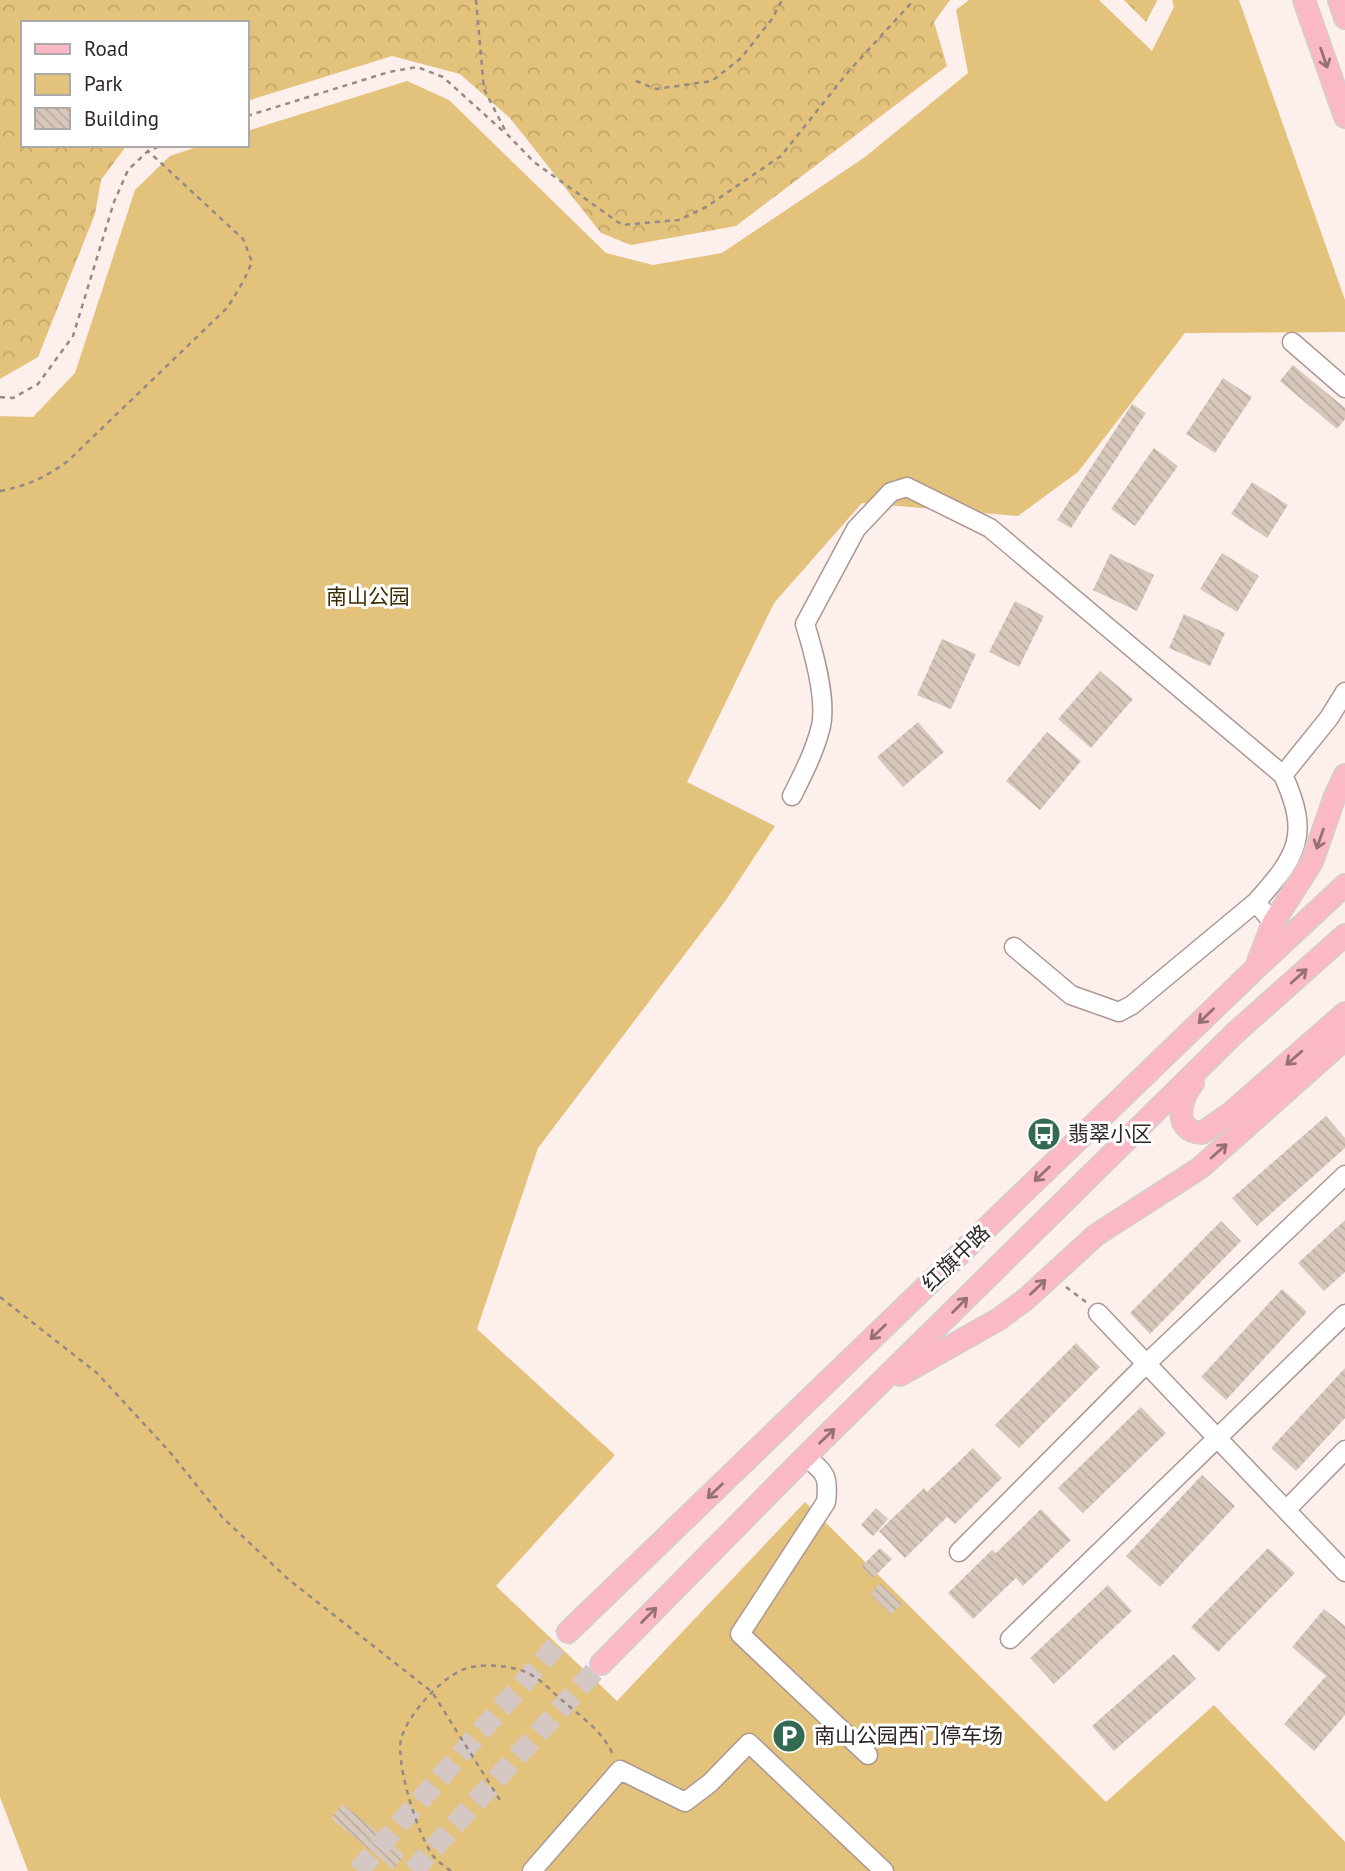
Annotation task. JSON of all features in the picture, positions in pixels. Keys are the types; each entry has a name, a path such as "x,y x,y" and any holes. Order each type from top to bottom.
{"main road":[{"path":"1304,0 1345,117"},
{"path":"1339,0 1345,18"},
{"path":"1255,969 1273,923 1312,862 1345,775"},
{"name":"红旗中路","path":"568,1632 1345,885"},
{"name":"红旗中路","path":"601,1664 1234,1033 1345,935"},
{"path":"1234,1033 1185,1094 1181,1109 1182,1122 1194,1132 1202,1133 1217,1124 1345,1013"},
{"path":"877,1388 999,1319 1026,1299 1096,1235 1200,1168 1345,1039"}],"street":[{"path":"1292,342 1345,388"},
{"path":"792,796 808,764 822,723 818,665 805,624 856,529 891,492 907,486 990,528 1283,775 1289,787 1299,833 1297,845 1283,871 1256,902 1132,1005 1118,1012 1071,995 1014,947"},
{"path":"1283,775 1329,718 1345,692"},
{"path":"1256,902 1273,923"},
{"path":"959,1552 1146,1364 1345,1175"},
{"path":"1098,1313 1345,1572"},
{"path":"1010,1639 1345,1314"},
{"path":"1286,1510 1345,1450"},
{"path":"806,1457 820,1468 828,1483 826,1502 740,1634 868,1755"},
{"path":"532,1871 620,1770 685,1802 709,1783 749,1743 884,1871"}],"path":[{"path":"476,0 484,89 507,134"},
{"path":"636,81 656,89 712,81 741,58 772,19 782,0"},
{"path":"248,116 389,72 417,67 443,77 534,162 622,225 679,219 706,207 781,156 848,72 914,0"},
{"path":"0,397 13,398 37,384 73,336 114,202 128,170 148,151 157,147"},
{"path":"0,491 26,486 69,460 228,307 252,262 243,239 148,151"},
{"path":"0,1297 97,1373 169,1451 223,1518 288,1578 432,1692 500,1800"},
{"path":"451,1871 434,1857 423,1835 409,1798 398,1755 401,1736 419,1708 432,1692 462,1670 491,1665 521,1670 539,1680 601,1734 620,1770"}],"green space":[{"path":"0,0 950,0 934,22 947,66 736,226 631,245 601,233 510,118 460,74 392,56 248,101 248,21 21,21 21,147 126,147 101,180 95,214 38,357 0,379"},
{"name":"南山公园","path":"969,0 1099,0 1152,51 1174,7 1172,0 1239,0 1345,300 1345,332 1185,333 1078,472 1018,516 862,503 774,603 687,782 775,826 726,900 538,1148 477,1329 615,1455 496,1586 617,1701 805,1502 1106,1802 1214,1705 1345,1842 1345,1871 28,1871 0,1797 0,416 33,417 75,373 135,190 170,156 197,147 248,147 248,131 407,81 449,100 606,253 653,265 722,253 865,157 968,73 956,10"},
{"path":"1124,0 1156,0 1157,1 1146,22"}],"building":[{"path":"1293,365 1345,408 1345,419 1337,429 1280,381"},
{"path":"1223,378 1252,397 1215,453 1186,434"},
{"path":"1132,404 1146,413 1071,528 1057,520"},
{"path":"1154,448 1178,466 1135,526 1111,509"},
{"path":"1252,482 1288,505 1267,538 1231,514"},
{"path":"1222,553 1259,576 1237,612 1200,589"},
{"path":"1110,554 1154,575 1137,611 1093,590"},
{"path":"1015,601 1044,616 1019,667 989,652"},
{"path":"1184,614 1225,633 1210,666 1169,648"},
{"path":"942,639 976,654 951,709 917,695"},
{"path":"1100,671 1133,699 1091,748 1058,719"},
{"path":"918,722 944,752 903,787 877,757"},
{"path":"1047,732 1081,761 1040,810 1006,781"},
{"path":"1326,1116 1345,1138 1345,1148 1257,1226 1232,1198"},
{"path":"1345,1220 1345,1272 1324,1291 1298,1263"},
{"path":"1221,1221 1241,1241 1150,1334 1130,1313"},
{"path":"1282,1289 1307,1312 1226,1400 1201,1377"},
{"path":"1076,1343 1100,1367 1019,1448 995,1425"},
{"path":"1345,1368 1345,1418 1296,1471 1271,1448"},
{"path":"1141,1407 1166,1433 1083,1513 1058,1488"},
{"path":"973,1448 1002,1478 955,1524 947,1517 905,1558 879,1531 924,1488 927,1492"},
{"path":"1202,1475 1235,1506 1160,1587 1126,1556"},
{"path":"876,1508 888,1519 873,1536 861,1525"},
{"path":"1041,1509 1071,1540 1023,1586 1016,1578 973,1619 948,1593 992,1550 996,1553"},
{"path":"880,1548 892,1559 873,1578 861,1567"},
{"path":"1268,1548 1295,1573 1218,1652 1191,1627"},
{"path":"880,1583 902,1604 891,1615 870,1594"},
{"path":"1108,1585 1132,1611 1054,1684 1030,1658"},
{"path":"1324,1609 1345,1626 1345,1715 1314,1751 1284,1724 1326,1676 1292,1647"},
{"path":"1174,1654 1196,1679 1114,1751 1092,1726"},
{"path":"343,1804 405,1855 393,1869 331,1818"}],"tunnel":[{"path":"358,1871 568,1632"},
{"path":"413,1871 601,1664"}],"place":[{"name":"翡翠小区","path":"1044,1134"},
{"name":"南山公园西门停车场","path":"789,1736"}]}
